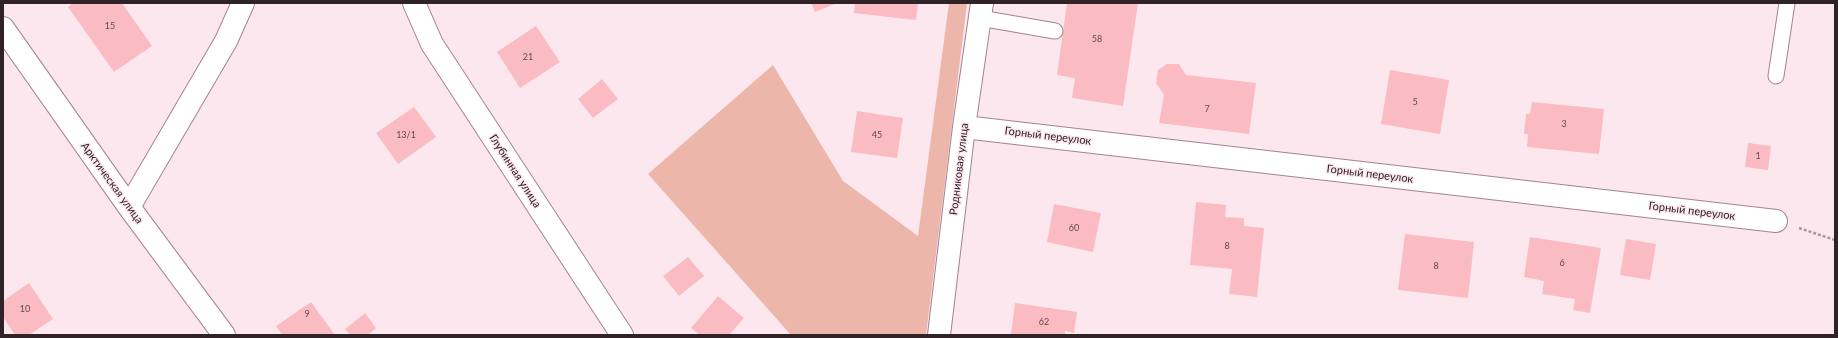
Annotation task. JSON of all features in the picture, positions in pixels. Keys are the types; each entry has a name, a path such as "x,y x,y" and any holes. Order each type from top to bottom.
{"street":[{"path":"129,207 226,41 243,3"},
{"name":"Глубинная улица","path":"414,3 432,44 622,335"},
{"name":"Родниковая улица","path":"939,335 964,126 981,11"},
{"name":"Арктическая улица","path":"3,28 129,207 224,335"},
{"name":"Горный переулок","path":"964,126 1776,220"}],"lane":[{"path":"1776,76 1787,3"},
{"path":"981,11 1055,31"}],"path":[{"path":"1776,220 1835,240"}],"shaded area":[{"path":"949,3 967,3 926,335 791,335 648,174 773,65 843,181 918,236"}],"building":[{"path":"73,3 122,3 152,46 114,72 68,7"},
{"path":"811,3 837,3 815,12"},
{"path":"855,3 918,3 916,20 854,13"},
{"path":"1067,3 1138,3 1123,106 1072,98 1075,78 1057,75"},
{"path":"536,26 560,62 520,88 497,52"},
{"path":"1167,64 1179,64 1186,75 1256,83 1249,134 1159,123 1164,95 1156,83 1158,70"},
{"path":"1390,70 1449,80 1440,134 1381,124"},
{"path":"602,79 618,99 593,118 578,99"},
{"path":"1532,102 1604,109 1599,154 1527,147 1528,134 1524,134 1526,114 1530,114"},
{"path":"414,107 436,137 398,164 376,133"},
{"path":"857,111 903,118 897,158 851,152"},
{"path":"1748,143 1771,146 1768,170 1745,167"},
{"path":"1196,202 1226,205 1225,217 1244,218 1244,226 1264,228 1257,297 1229,294 1232,269 1190,265"},
{"path":"1054,204 1101,213 1093,252 1047,242"},
{"path":"1405,234 1474,242 1468,298 1398,290"},
{"path":"1530,237 1601,248 1590,313 1573,310 1575,299 1542,294 1544,281 1524,277"},
{"path":"1626,239 1656,244 1650,280 1620,275"},
{"path":"688,257 704,276 679,296 663,276"},
{"path":"29,283 53,319 29,335 15,335 3,317 3,301"},
{"path":"718,296 744,318 729,335 700,335 691,328"},
{"path":"311,302 335,335 282,335 276,326"},
{"path":"1015,303 1077,312 1074,333 1065,331 1065,335 1011,335"},
{"path":"365,313 376,328 368,335 350,335 345,329"}]}
